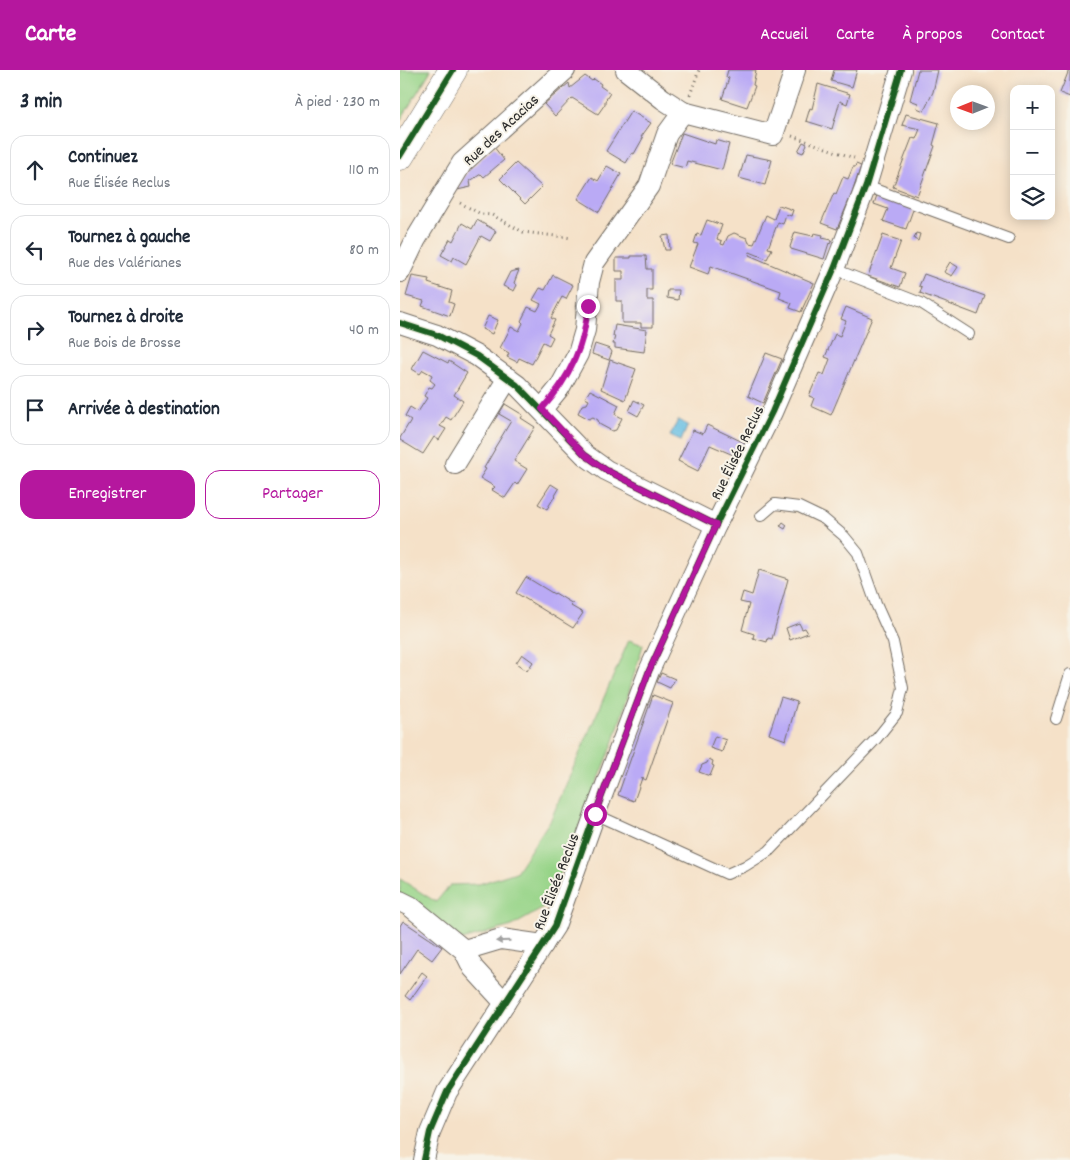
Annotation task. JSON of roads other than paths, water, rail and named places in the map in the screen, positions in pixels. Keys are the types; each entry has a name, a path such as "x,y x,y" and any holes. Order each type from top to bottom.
{"main road":[{"path":"400,156 453,70"}],"street":[{"name":"Rue des Acacias","path":"400,272 416,239 462,163 565,70"},
{"path":"626,70 662,99 683,112 773,135 795,70"},
{"name":"Rue Élisée Reclus","path":"424,1160 430,1132 447,1092 555,926 649,671 716,525 772,412 834,269 866,186 901,70"},
{"path":"542,409 560,387 578,354 585,330 589,282 594,263 649,186 668,134 683,112"},
{"path":"400,323 437,335 477,356 508,378 542,409 585,455 606,470 716,525"},
{"path":"456,464 508,378"},
{"path":"400,901 410,906 464,950 473,968 505,1003"},
{"path":"464,950 502,939 543,945"}],"lane":[{"path":"866,186 1009,238"},
{"path":"834,269 921,303 969,334"},
{"path":"595,814 726,874 745,866 769,851 877,738 897,714 903,688 893,642 876,604 858,553 844,536 824,519 799,507 775,504 761,516"},
{"path":"1056,719 1070,674"}],"water":[{"path":"678,420 688,425 681,441 670,436"}]}
